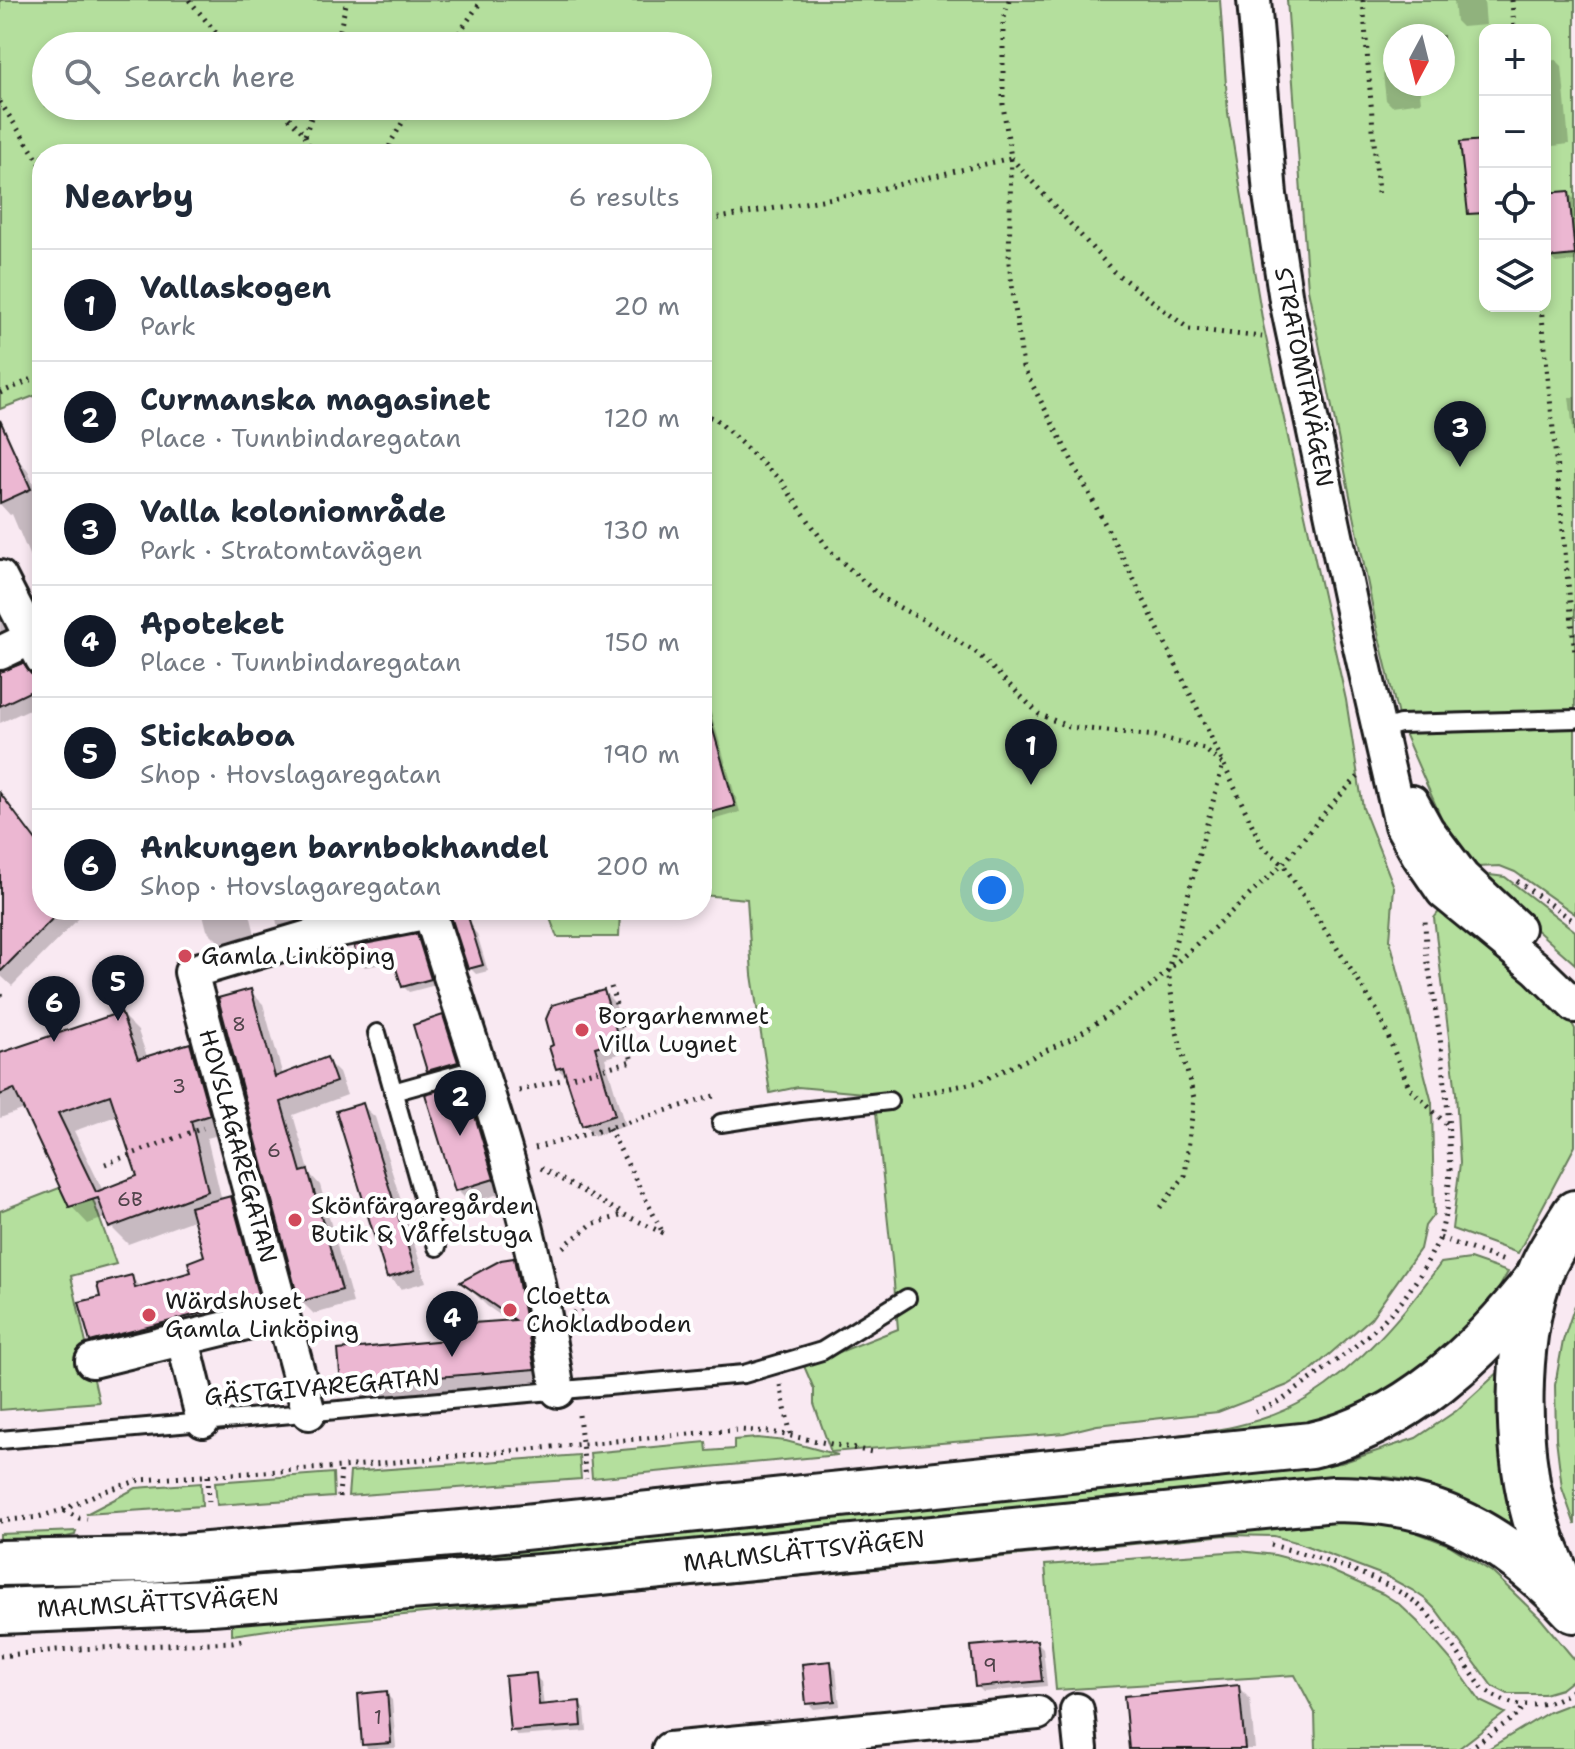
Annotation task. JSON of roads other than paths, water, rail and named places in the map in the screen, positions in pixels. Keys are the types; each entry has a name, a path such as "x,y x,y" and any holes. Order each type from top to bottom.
{"main road":[{"path":"1574,1610 1542,1539 1532,1507 1521,1422 1522,1370 1529,1317 1524,1271 1575,1213"},
{"name":"MALMSLÄTTSVÄGEN","path":"0,1563 149,1560 470,1532 1311,1445 1331,1441 1371,1424 1451,1371 1514,1308 1524,1271"},
{"name":"MALMSLÄTTSVÄGEN","path":"0,1611 211,1602 580,1574 1334,1499 1366,1499 1396,1504 1453,1520 1515,1556 1574,1610"}],"street":[{"name":"STRATOMTAVÄGEN","path":"1254,0 1270,195 1286,300 1401,825 1419,857 1575,980"},
{"path":"0,577 32,633"},
{"path":"0,653 32,645"},
{"name":"STRATOMTAVÄGEN","path":"1453,885 1575,1006"},
{"name":"HOVSLAGAREGATAN","path":"309,1413 191,972 315,935 386,920"},
{"path":"432,920 506,1155 567,1390"},
{"path":"92,1361 283,1314"},
{"path":"183,1340 203,1421"},
{"path":"1077,1710 1081,1749"},
{"path":"669,1749 735,1746 1038,1713"}],"lane":[{"path":"1381,740 1400,724 1575,719"},
{"path":"377,1033 437,1247"},
{"path":"393,1092 479,1068"},
{"path":"721,1123 889,1101"},
{"name":"GÄSTGIVAREGATAN","path":"0,1440 744,1374 822,1351 907,1298"}],"place":[{"name":"Valla koloniområde","path":"1460,467"},
{"name":"Vallaskogen","path":"1031,785"},
{"name":"Gamla Linköping","path":"185,956"},
{"name":"Stickaboa","path":"118,1021"},
{"name":"Borgarhemmet Villa Lugnet","path":"582,1030"},
{"name":"Ankungen barnbokhandel","path":"54,1042"},
{"name":"Curmanska magasinet","path":"460,1136"},
{"name":"Skönfärgaregården Butik & Våffelstuga","path":"295,1220"},
{"name":"Cloetta Chokladboden","path":"510,1310"},
{"name":"Wärdshuset Gamla Linköping","path":"149,1315"},
{"name":"Apoteket","path":"452,1357"}]}
